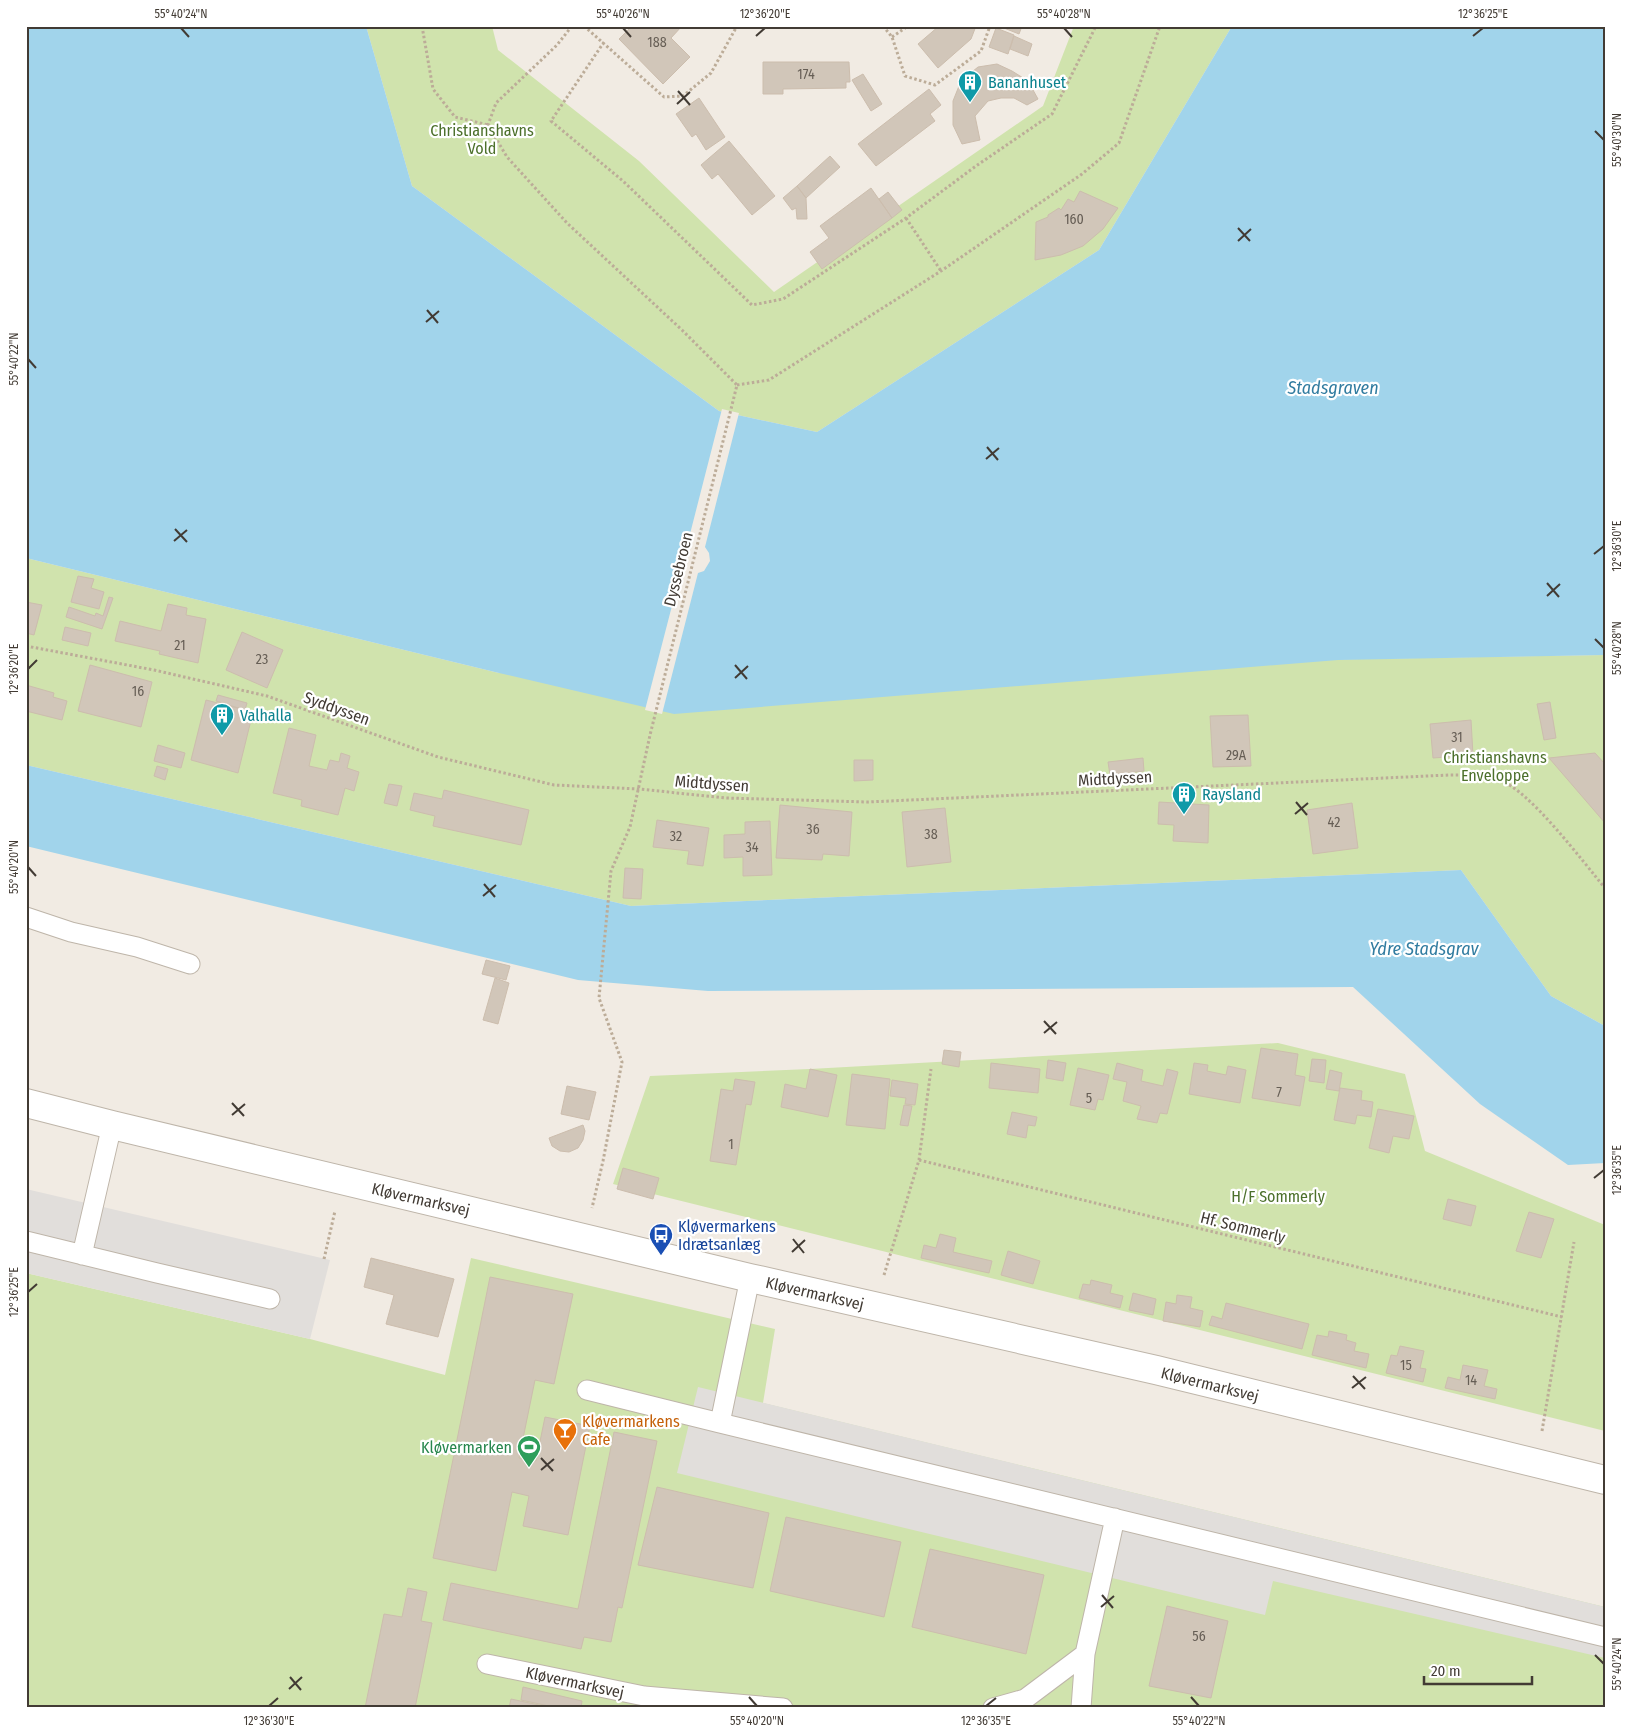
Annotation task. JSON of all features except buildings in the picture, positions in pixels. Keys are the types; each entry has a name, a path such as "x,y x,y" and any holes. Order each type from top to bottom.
{"street":[{"name":"Kløvermarksvej","path":"26,1103 750,1278 1156,1370 1605,1480"}],"lane":[{"path":"26,917 71,932 138,947 190,964"},
{"path":"82,1255 112,1125"},
{"path":"26,1240 270,1299"},
{"path":"720,1423 750,1278"},
{"path":"587,1390 1605,1637"},
{"path":"1081,1708 1085,1654 1116,1518"},
{"path":"993,1708 1025,1699 1085,1654"},
{"name":"Kløvermarksvej","path":"487,1664 644,1696 783,1708"}],"path":[{"path":"422,26 433,89 455,117 488,125 507,157 567,223 682,330 737,385 769,380 941,271 1082,174 1119,143 1160,26"},
{"path":"488,125 496,103 557,45 572,26"},
{"path":"584,26 664,97 683,96 711,73 737,26"},
{"path":"883,26 892,37 905,76 935,85 981,51 990,26"},
{"path":"892,37 908,26"},
{"path":"604,42 552,121 623,181 752,305 783,299 906,218 976,166 1052,114 1096,26"},
{"path":"906,218 941,271"},
{"name":"Dyssebroen","path":"585,1237 603,1161 622,1062 599,998 611,871 630,827 650,735 737,385"},
{"name":"Syddyssen","path":"26,646 154,670 267,696 438,757 554,785 639,789"},
{"name":"Midtdyssen","path":"639,789 726,798 868,802 1449,774 1476,776 1500,780 1524,795 1605,888"},
{"path":"875,1307 919,1160 931,1069"},
{"name":"Hf. Sommerly","path":"919,1160 1562,1317"},
{"path":"324,1259 341,1180"},
{"path":"1536,1464 1574,1242"}],"green space":[{"name":"Christianshavns Vold","path":"366,26 492,26 498,50 639,161 774,292 1043,106 1074,26 1232,26 1099,250 817,432 719,411 412,186"},
{"name":"Christianshavns Enveloppe","path":"26,558 499,673 1605,655 1605,1026 1551,996 1461,870 631,906 26,765"},
{"name":"H/F Sommerly","path":"1278,1043 1405,1074 1425,1151 1605,1225 1605,1431 613,1184 650,1076"},
{"name":"Kløvermarken","path":"471,1258 775,1329 763,1403 1605,1607 1605,1708 26,1708 26,1273 310,1339 445,1375"}],"shaded area":[{"path":"26,1189 330,1260 310,1339 26,1273"},
{"path":"698,1387 1605,1607 1605,1658 1273,1581 1265,1615 677,1473"}],"water":[{"name":"Stadsgraven","path":"26,26 366,26 412,186 719,411 817,432 1099,250 1232,26 1605,26 1605,655 1338,660 674,714 26,558"},
{"name":"Ydre Stadsgrav","path":"26,765 631,906 1461,870 1551,996 1605,1026 1605,1163 1568,1165 1480,1104 1353,987 708,991 578,980 26,846"}],"pier":[{"path":"722,409 739,413 705,547 709,553 710,561 704,571 698,573 662,714 645,710 674,598 670,589 671,583 680,573"}],"place":[{"name":"Bananhuset","path":"970,103"},
{"name":"Valhalla","path":"222,736"},
{"name":"Raysland","path":"1184,815"},
{"name":"Kløvermarkens Idrætsanlæg","path":"661,1256"},
{"name":"Kløvermarkens Cafe","path":"565,1451"},
{"name":"Kløvermarken","path":"529,1468"}]}
